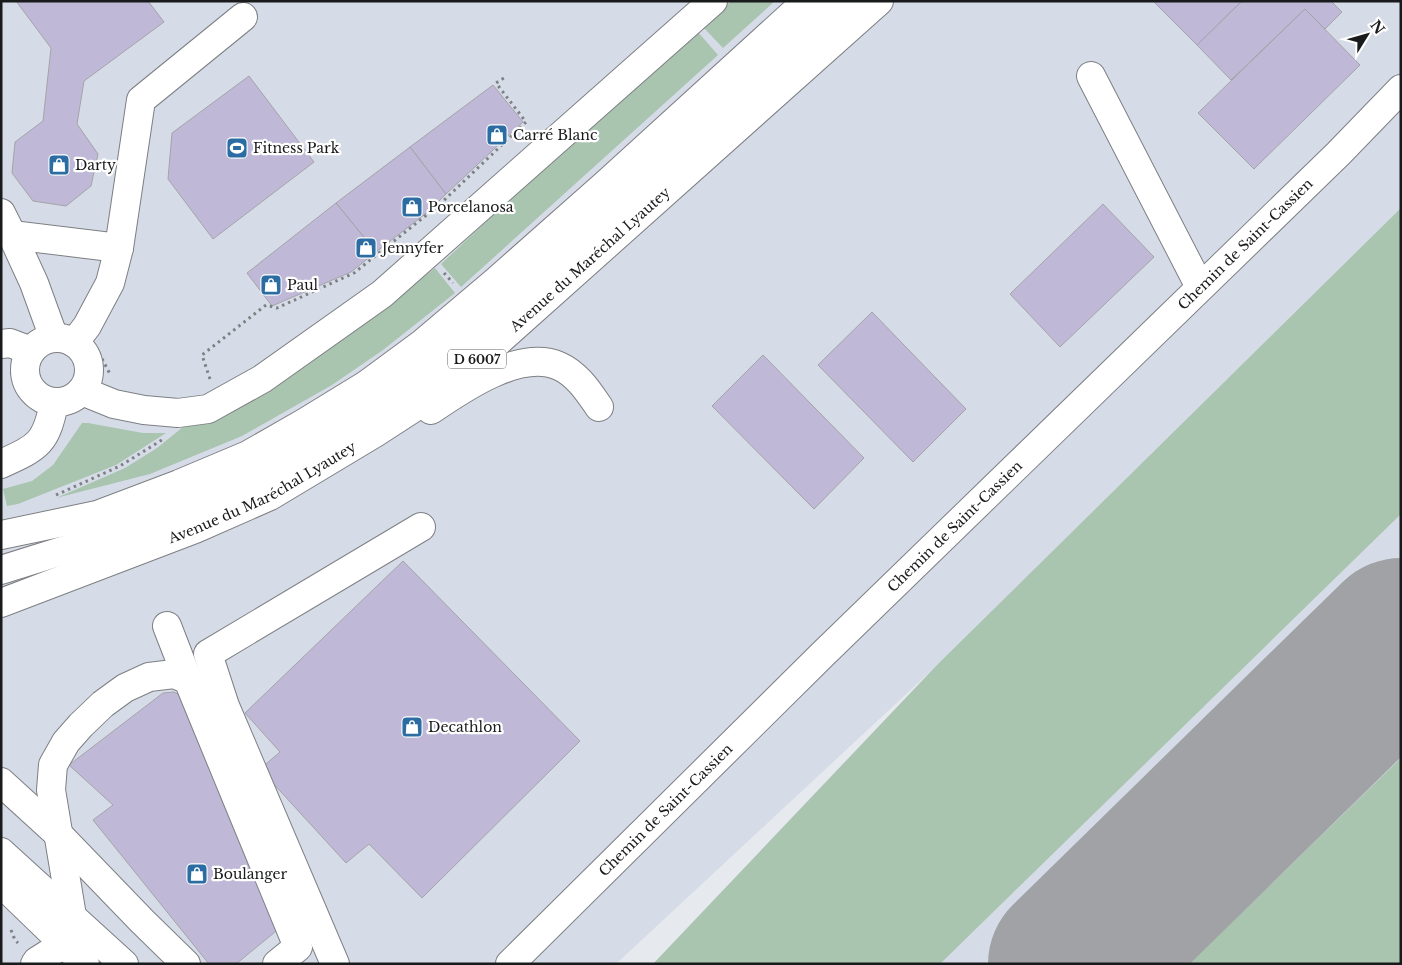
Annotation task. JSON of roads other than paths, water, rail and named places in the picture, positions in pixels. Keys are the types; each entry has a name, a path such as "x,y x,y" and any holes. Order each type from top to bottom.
{"main road":[{"path":"82,391 114,404 144,410 178,413 208,409 262,380 382,294 713,1"},
{"path":"1,535 97,515 179,484 248,454 304,423 366,385 423,343 494,282 807,1"},
{"path":"1,570 84,544 199,503 242,483 315,444 402,389 452,351 507,304 843,1"},
{"name":"Avenue du Maréchal Lyautey","path":"1,603 196,529 270,496 375,433 436,392 493,346 879,1"},
{"path":"1,344 61,340 82,350 88,359 88,381 82,391 74,398 65,402 54,403 41,399 31,390 26,377 25,364 61,340 110,283 119,248 141,100 243,17"},
{"path":"1091,76 1200,286"},
{"name":"Chemin de Saint-Cassien","path":"510,964 836,642 1200,286 1338,154 1401,89"},
{"path":"6,224 119,248"},
{"path":"6,224 61,340"},
{"path":"270,496 343,467 464,388 490,375 527,362 547,362 560,366 585,387 599,407"},
{"path":"1,464 26,453 41,442 51,419 54,403"},
{"path":"335,964 224,706 208,654 421,527"},
{"path":"167,626 298,947 282,962"},
{"path":"72,916 51,790 53,765 66,742 103,704 125,688 149,677 174,674 188,680"},
{"path":"1,782 59,835 186,964"},
{"path":"1,852 124,964"},
{"path":"1,883 85,964"},
{"path":"35,964 37,960 64,944"}],"place":[{"name":"Carré Blanc","path":"497,135"},
{"name":"Fitness Park","path":"237,148"},
{"name":"Darty","path":"59,165"},
{"name":"Porcelanosa","path":"412,207"},
{"name":"Jennyfer","path":"366,248"},
{"name":"Paul","path":"271,285"},
{"name":"Decathlon","path":"412,727"},
{"name":"Boulanger","path":"197,874"}]}
